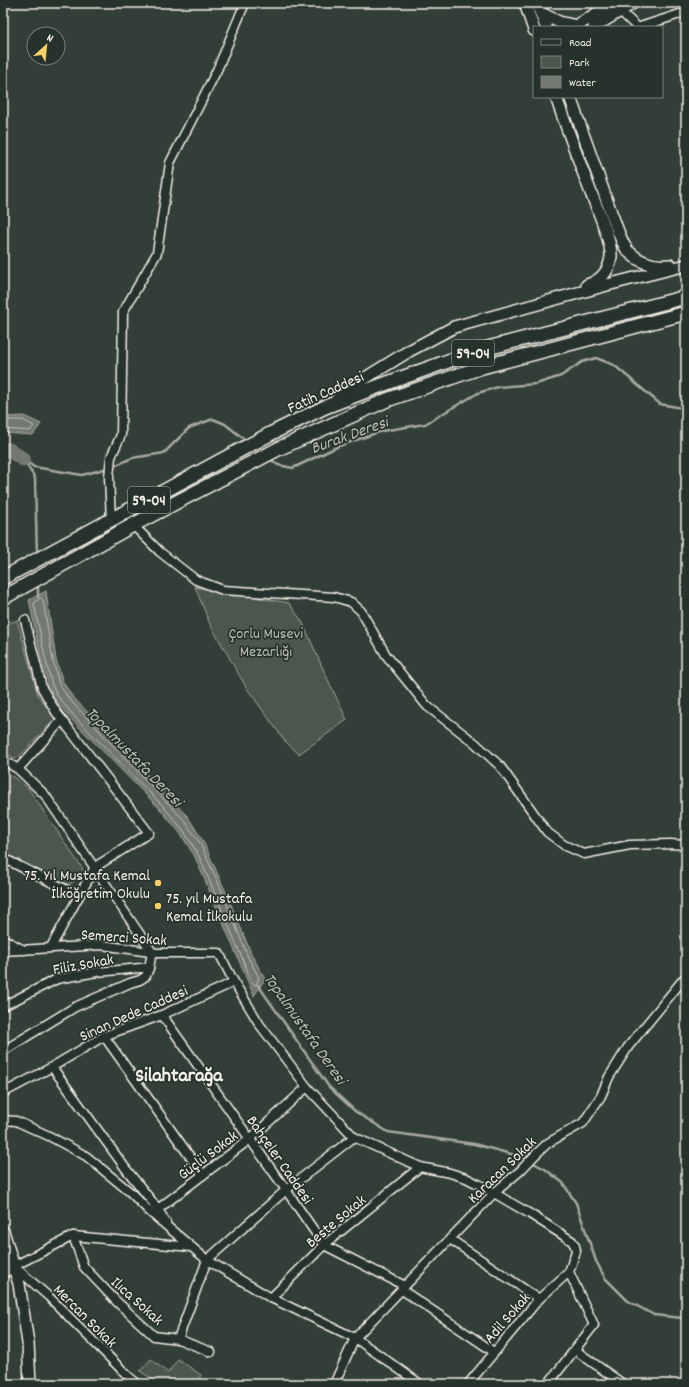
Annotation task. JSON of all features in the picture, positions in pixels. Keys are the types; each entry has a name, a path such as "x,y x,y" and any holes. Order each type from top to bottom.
{"main road":[{"name":"Fatih Caddesi","path":"3,578 270,434 325,407 382,384 476,352 528,337 652,307 686,297"},
{"name":"Fatih Caddesi","path":"133,525 280,448 387,400 482,367 686,313"},
{"name":"59-04","path":"4,598 70,559 133,525"}],"street":[{"path":"111,520 109,477 111,457 121,435 123,312 157,253 170,163 217,70 245,3"},
{"path":"525,3 533,27"},
{"path":"539,8 559,22 576,26 615,6 633,3"},
{"path":"595,26 615,6"},
{"path":"615,6 637,26"},
{"path":"539,8 546,26"},
{"path":"641,26 686,12"},
{"path":"556,98 608,237 611,256 606,272 596,282 562,297"},
{"path":"570,98 620,235 628,250 644,262 660,266 686,264"},
{"path":"569,135 582,131"},
{"path":"325,407 354,388 367,377 409,351 454,327 686,264"},
{"path":"133,525 160,552 196,580 223,590 334,597 351,602 361,611 386,656 427,706 475,743 500,766 547,832 564,846 584,854 630,845 686,845"},
{"path":"25,620 42,688 62,720 149,832 95,867 51,947"},
{"path":"18,769 62,720"},
{"path":"3,760 18,769 45,795 152,952 146,976 140,980 75,1007 3,1051"},
{"path":"3,858 79,896"},
{"path":"3,939 24,950"},
{"name":"Semerci Sokak","path":"3,951 102,945 152,952 219,953 234,982"},
{"name":"Filiz Sokak","path":"3,1006 57,978 97,972 149,968"},
{"name":"Karacan Sokak","path":"334,1384 355,1338 494,1193 520,1171 536,1153 548,1143 583,1123 601,1096 609,1077 628,1047 686,976"},
{"path":"234,982 260,1025 307,1087 354,1137 420,1167 466,1178 530,1214 572,1241 576,1251 569,1272 594,1326 548,1384"},
{"name":"Sinan Dede Caddesi","path":"3,1093 52,1067 104,1036 162,1015 234,982"},
{"name":"Bahçeler Caddesi","path":"162,1015 324,1245 404,1288 494,1352"},
{"path":"104,1036 203,1175"},
{"path":"52,1067 126,1169 158,1209 168,1228"},
{"name":"Güçlü Sokak","path":"158,1209 250,1139 307,1087"},
{"path":"3,1120 16,1121 86,1156 130,1192 168,1228 207,1260 271,1298 355,1338 420,1384"},
{"path":"178,1339 207,1260 286,1190 354,1137"},
{"name":"Beste Sokak","path":"271,1298 324,1245 420,1167"},
{"path":"3,1231 19,1284 28,1342 32,1382"},
{"path":"3,1272 73,1236 191,1247"},
{"name":"Ilıca Sokak","path":"73,1236 84,1267 116,1301 154,1336 178,1339 211,1352"},
{"path":"450,1239 539,1300"},
{"name":"Mercan Sokak","path":"14,1266 49,1298 119,1368 138,1384"},
{"name":"Adil Sokak","path":"468,1384 539,1300 569,1272"},
{"path":"575,1350 623,1384"}],"green space":[{"name":"Çorlu Musevi Mezarlığı","path":"195,587 289,603 303,623 347,720 299,754 285,741 246,687 210,624"},
{"path":"17,620 38,695 55,719 17,759 3,752 3,626"},
{"path":"3,770 28,788 86,874 68,885 3,853"},
{"path":"151,1359 168,1373 178,1359 201,1375 196,1384 159,1384 140,1371"}],"water":[{"path":"24,416 41,424 33,435 3,433 3,417"},
{"path":"46,591 56,660 63,682 72,696 188,817 203,841 252,955 265,979 254,996 195,857 180,833 160,809 72,720 54,699 41,658 29,600"}],"waterway":[{"name":"Burak Deresi","path":"269,458 278,465 293,468 339,446 382,431 425,424 478,393 498,387 536,384 561,376 582,362 596,358 614,365 660,404 682,408 686,407"},
{"name":"Burak Deresi","path":"24,460 34,467 82,475 112,467 132,458 164,453 189,428 213,419 225,424 248,442"},
{"path":"3,449 9,450 23,459"},
{"name":"Topalmustafa Deresi","path":"23,459 35,478 37,555"},
{"name":"Topalmustafa Deresi","path":"38,584 38,597"},
{"name":"Topalmustafa Deresi","path":"258,985 329,1087 356,1112 388,1132 474,1144 522,1157 545,1169 563,1183 576,1203 596,1261 605,1278 628,1301 654,1315 682,1318 686,1316"}],"place":[{"name":"75. Yıl Mustafa Kemal İlköğretim Okulu","path":"158,883"},
{"name":"75. yıl Mustafa Kemal İlkokulu","path":"158,906"}],"district":[{"name":"Silahtarağa","path":"179,1074"}]}
